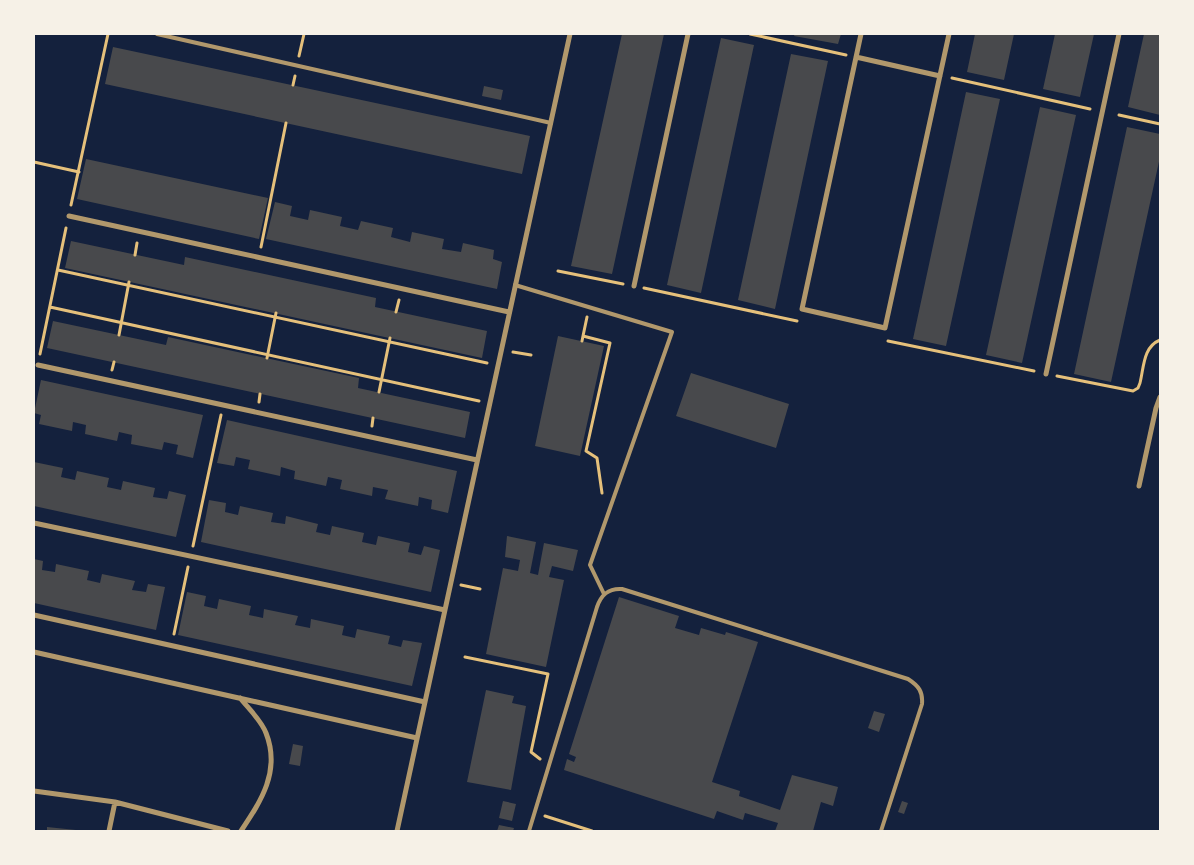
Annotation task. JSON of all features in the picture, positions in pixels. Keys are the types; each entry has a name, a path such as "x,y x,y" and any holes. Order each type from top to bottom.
{"street":[{"path":"397,831 570,34"},
{"path":"634,286 688,34"},
{"path":"861,34 802,309 885,328 949,34"},
{"path":"1046,374 1119,34"},
{"path":"856,57 940,76"},
{"path":"69,216 509,312"},
{"path":"38,365 477,460"},
{"path":"1139,486 1160,397"},
{"path":"34,523 444,610"},
{"path":"34,615 425,702"},
{"path":"34,652 417,738"},
{"path":"240,698 255,715 266,732 272,765 269,782 262,799 241,831"},
{"path":"34,791 115,802 228,831"},
{"path":"109,831 115,802"}],"lane":[{"path":"157,34 550,123"},
{"path":"515,285 672,332 590,565 604,594"},
{"path":"529,831 597,607 604,594 616,588 908,679 918,686 922,694 922,704 881,831"}],"path":[{"path":"303,39 304,34"},
{"path":"750,34 856,57"},
{"path":"940,76 1090,109"},
{"path":"1119,115 1160,124"},
{"path":"258,257 286,123"},
{"path":"34,162 79,172"},
{"path":"58,270 276,315 498,365"},
{"path":"119,335 129,284"},
{"path":"50,307 268,357 489,404"},
{"path":"582,341 589,307"},
{"path":"268,357 276,315"},
{"path":"583,336 610,343 586,451 597,458 602,500"},
{"path":"379,392 390,340"},
{"path":"1130,392 1139,386 1148,351 1153,344 1160,340"},
{"path":"510,351 531,355"},
{"path":"193,544 223,405"},
{"path":"171,646 188,566"},
{"path":"458,585 480,589"},
{"path":"465,657 548,674 531,752 549,766"},
{"path":"535,812 592,831"}],"building":[{"path":"622,34 664,34 612,274 571,266"},
{"path":"795,34 841,34 838,44 794,36"},
{"path":"975,34 1014,34 1004,80 967,72"},
{"path":"1055,34 1094,34 1080,97 1043,89"},
{"path":"1144,34 1160,34 1160,115 1128,107"},
{"path":"721,38 754,45 701,293 667,285"},
{"path":"113,47 530,136 522,174 105,84"},
{"path":"791,54 828,61 775,309 738,300"},
{"path":"484,86 503,90 501,100 482,96"},
{"path":"966,92 1000,99 946,346 913,339"},
{"path":"1040,107 1076,115 1022,363 986,355"},
{"path":"1127,127 1160,134 1160,157 1111,382 1074,374"},
{"path":"86,159 268,198 259,239 77,199"},
{"path":"275,202 292,206 290,216 308,220 310,210 342,217 340,226 358,230 361,221 393,228 391,237 410,242 412,232 444,239 442,249 461,252 463,243 494,250 493,259 502,262 497,289 266,239"},
{"path":"71,241 184,265 185,257 376,298 375,307 487,331 482,358 65,268"},
{"path":"53,321 166,345 168,337 359,378 358,388 470,412 465,438 47,348"},
{"path":"558,336 604,346 580,456 535,446"},
{"path":"691,373 789,404 776,448 676,416"},
{"path":"41,380 203,415 193,458 176,454 178,445 164,442 162,450 131,444 132,435 119,432 117,441 85,434 86,425 73,422 72,431 39,424 41,415 34,413"},
{"path":"227,420 457,471 448,513 431,509 432,500 419,497 418,506 385,499 388,490 373,487 372,496 340,489 342,480 328,477 326,486 294,479 295,471 281,467 280,476 248,469 250,460 236,457 234,466 217,463"},
{"path":"34,462 63,468 61,477 75,480 77,471 109,478 107,487 121,490 123,481 155,488 153,497 167,499 169,491 186,495 176,537 34,506"},
{"path":"209,500 226,503 225,512 238,515 240,506 273,513 271,522 285,524 286,516 318,524 316,532 330,535 332,526 364,533 362,542 376,545 378,536 410,543 408,552 421,555 424,546 440,550 431,592 201,542"},
{"path":"507,536 536,542 530,573 538,575 544,543 578,550 573,571 552,566 549,577 564,580 546,667 486,654 503,568 518,571 520,560 505,557"},
{"path":"34,559 43,561 42,570 55,572 56,564 89,571 87,580 100,583 102,574 135,581 132,590 146,592 148,584 165,587 156,630 34,603"},
{"path":"187,592 206,596 204,606 217,609 219,599 251,606 249,615 263,618 264,609 298,616 295,625 310,628 311,619 344,626 342,635 355,638 357,629 390,636 388,644 401,647 403,640 422,643 412,686 178,635"},
{"path":"619,597 679,616 675,628 699,635 701,628 725,635 726,632 758,642 712,782 740,791 739,796 780,810 792,775 838,787 833,806 821,802 813,831 775,831 778,823 745,813 743,820 717,811 714,819 564,770 567,759 574,762 576,757 569,754"},
{"path":"486,690 514,696 512,703 526,706 511,790 467,782"},
{"path":"874,711 885,714 879,732 868,728"},
{"path":"293,744 303,746 300,766 289,764"},
{"path":"503,801 516,804 512,821 499,818"},
{"path":"902,801 908,803 904,814 898,812"},
{"path":"499,825 514,828 513,831 497,831"},
{"path":"47,827 76,830 76,831 47,831"}]}
